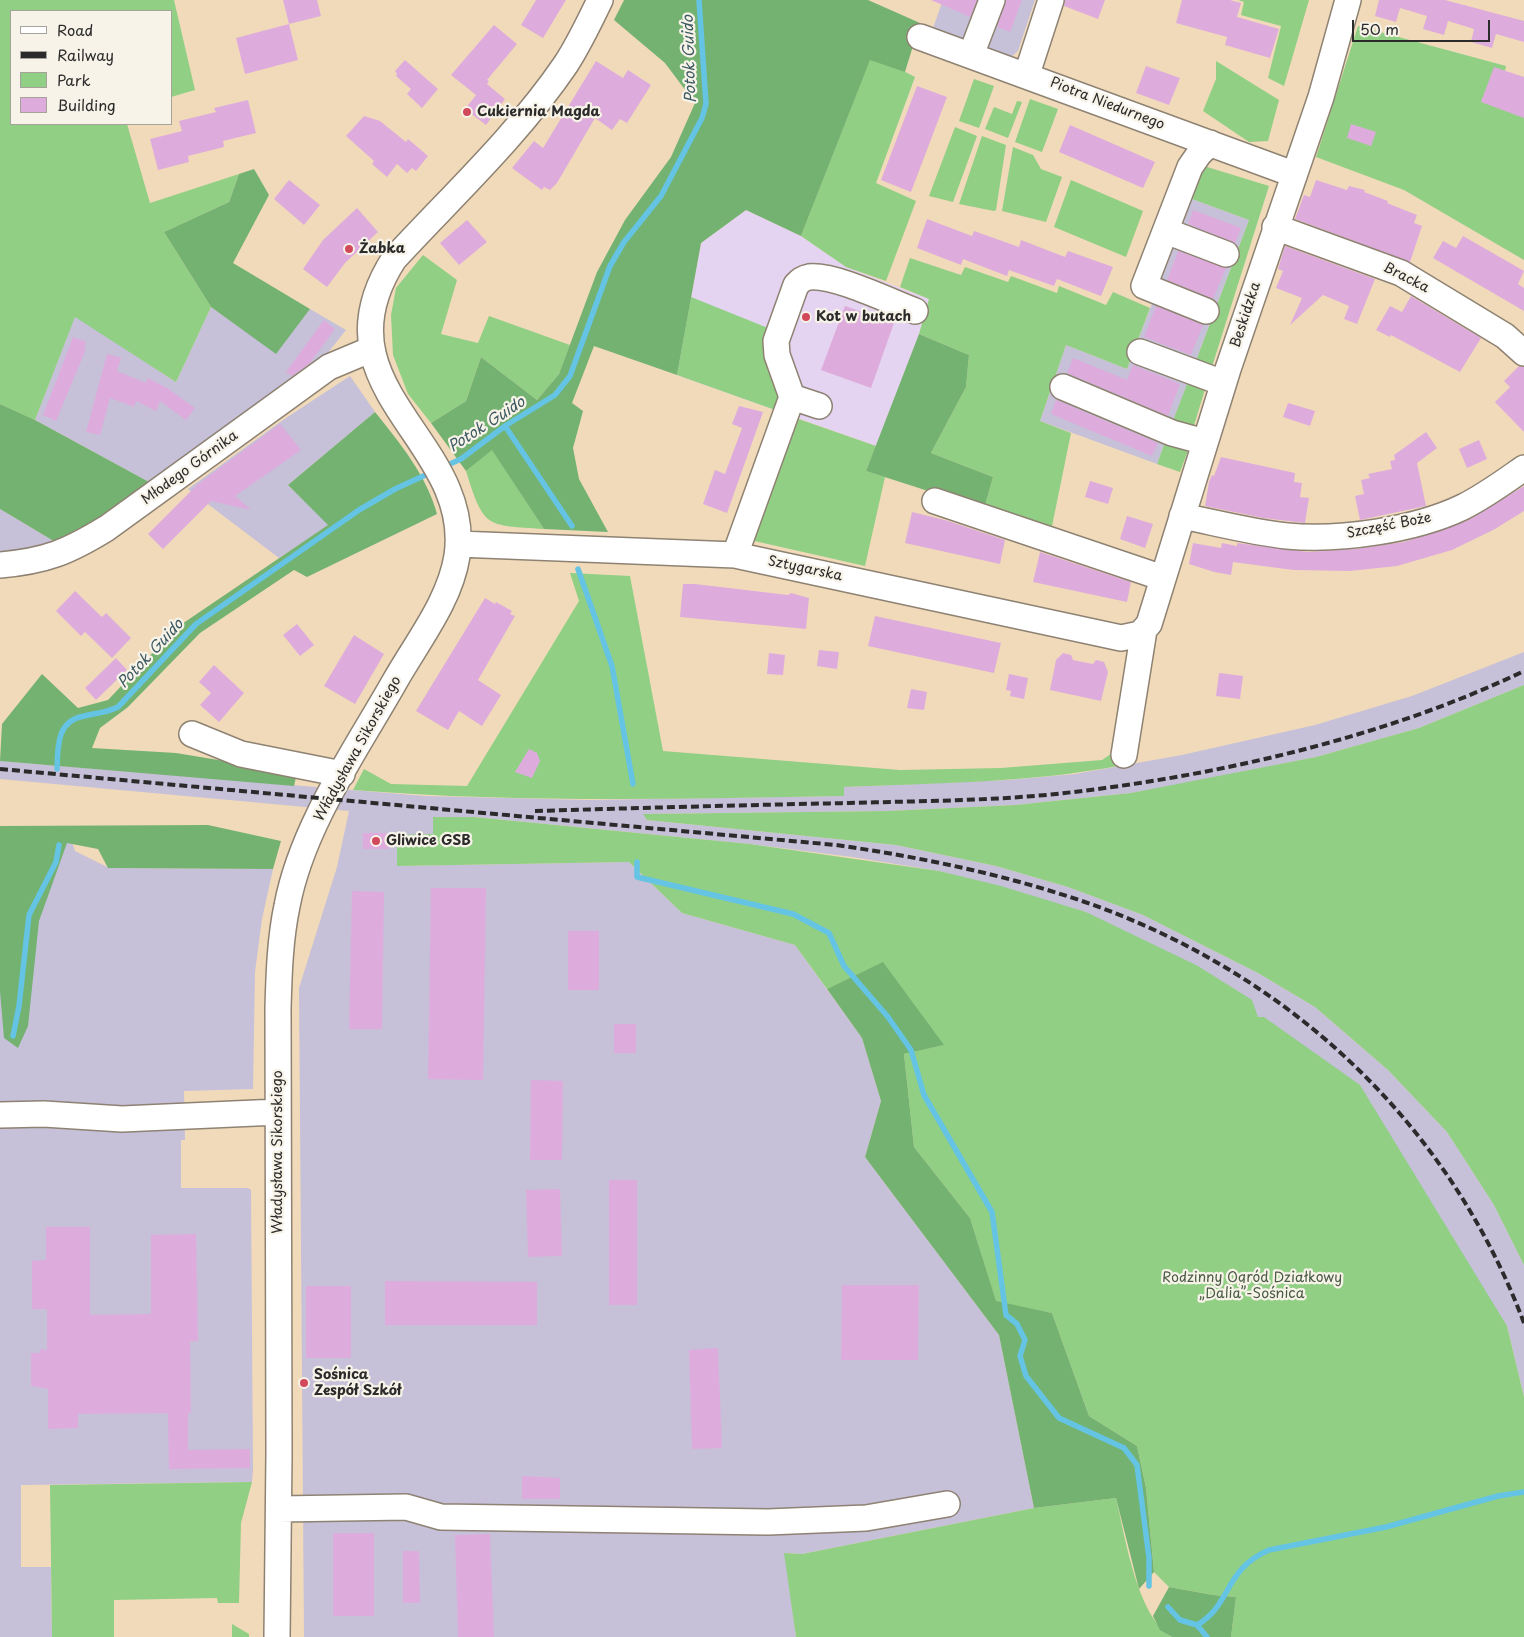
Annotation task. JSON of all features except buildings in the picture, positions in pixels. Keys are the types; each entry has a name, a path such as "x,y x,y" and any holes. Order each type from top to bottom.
{"street":[{"name":"Władysława Sikorskiego","path":"277,1637 279,1509 278,998 280,952 287,905 300,858 328,798 437,609 454,574 458,544 455,509 447,485 390,398 378,371 372,349 371,313 380,282 394,260 515,131 567,62 600,0"},
{"path":"971,55 992,0"},
{"path":"1027,74 1051,0"},
{"name":"Beskidzka","path":"1124,755 1144,630 1148,624 1163,578 1275,227 1332,64 1348,0"},
{"name":"Piotra Niedurnego","path":"920,37 1027,74 1294,174"},
{"path":"1206,311 1144,286 1190,167 1210,143"},
{"name":"Bracka","path":"1275,227 1401,273 1505,336 1524,353"},
{"path":"1166,231 1226,254"},
{"path":"735,555 792,397 777,355 776,341 796,285 802,279 827,277 915,311"},
{"name":"Młodego Górnika","path":"0,565 44,559 64,552 85,541 107,528 329,368 372,349"},
{"path":"1140,352 1224,384"},
{"path":"1063,387 1172,432 1205,442"},
{"path":"792,397 819,406"},
{"name":"Szczęść Boże","path":"1182,516 1288,536 1323,537 1362,534 1435,518 1492,490 1524,468"},
{"path":"935,502 1163,578"},
{"name":"Sztygarska","path":"458,544 735,555 1121,638 1133,637 1144,630"},
{"path":"192,734 241,754 342,774"},
{"path":"0,1115 44,1114 122,1119 278,1112"},
{"path":"279,1509 406,1507 441,1517 768,1522 866,1518 947,1504"}],"shaded area":[{"path":"943,0 1035,0 1018,51 1011,57 933,28"},
{"path":"1192,199 1249,220 1157,464 1040,421 1066,345 1127,369"},
{"name":"Kot w butach","path":"746,210 801,236 846,267 929,299 919,334 876,446 677,375 701,243"},
{"path":"211,307 276,353 310,309 346,330 323,359 149,482 35,420 75,316 176,382"},
{"path":"350,376 375,412 288,485 329,525 279,558 188,489 283,420"},
{"path":"0,509 57,543 0,555"},
{"path":"1524,652 1524,685 1419,728 1316,757 1178,785 1131,793 1015,805 888,811 644,814 647,820 896,845 996,866 1068,887 1143,915 1258,973 1315,1007 1388,1070 1447,1132 1494,1205 1524,1265 1524,1397 1507,1326 1258,1017 1086,912 939,871 852,857 750,844 474,817 433,818 434,834 397,866 629,862 682,913 795,945 862,1038 881,1101 865,1157 999,1335 1034,1508 802,1554 785,1553 796,1637 304,1637 299,988 337,867 349,811 0,779 0,761 425,796 588,800 844,796 844,787 1008,780 1075,774 1182,755 1315,725 1412,696"},
{"path":"48,838 72,842 75,851 109,868 273,869 262,919 255,972 253,1089 184,1091 185,1140 181,1140 181,1188 248,1188 251,1190 253,1471 252,1482 21,1485 21,1567 51,1567 52,1637 0,1637 0,853"}],"green space":[{"path":"0,0 174,0 195,90 172,97 172,10 10,10 10,125 127,125 150,203 239,174 229,202 164,232 211,307 176,382 75,317 35,420 0,404"},
{"path":"624,0 868,0 920,23 905,72 870,60 801,236 746,210 701,243 677,375 594,346 572,403 583,411 573,448 579,479 608,532 544,529 492,450 466,471 431,423 466,401 481,357 537,400 559,374 597,272 625,220 671,157 695,103 665,63 614,20"},
{"path":"1238,0 1309,0 1284,86 1268,78 1281,26 1241,15 1244,2"},
{"path":"1358,26 1506,66 1501,90 1524,97 1524,260 1404,190 1316,157"},
{"path":"870,59 896,67 915,77 876,183 916,201 886,281 846,267 801,236"},
{"path":"1216,61 1279,100 1268,141 1249,142 1203,111 1216,79"},
{"path":"974,79 994,86 979,128 959,121"},
{"path":"1030,99 1058,109 1042,152 1015,142"},
{"path":"1017,101 1022,102 1008,138 985,129 994,107 1012,114"},
{"path":"955,127 977,136 953,202 929,196"},
{"path":"982,136 1006,145 996,210 994,211 959,204"},
{"path":"1013,147 1033,155 1041,169 1062,177 1046,222 1002,211"},
{"path":"1204,166 1269,186 1210,373 1194,366 1249,220 1192,199"},
{"path":"254,169 269,195 233,263 310,309 276,354 211,307 164,232 229,202 239,174"},
{"path":"1071,180 1143,211 1126,257 1054,227"},
{"path":"423,255 457,280 441,334 478,343 489,316 570,345 559,374 537,400 481,357 466,401 431,423 408,394 393,355 391,315 396,288"},
{"path":"910,258 961,275 965,267 1008,282 1011,276 1057,293 1059,286 1106,305 1113,292 1150,308 1127,369 1066,345 1040,421 1071,433 1051,531 984,509 993,477 931,453 966,387 969,355 919,334 929,299 900,287"},
{"path":"691,297 773,330 783,399 778,411 677,375"},
{"path":"919,334 969,355 966,387 931,453 993,477 984,509 866,471"},
{"path":"1189,379 1206,386 1192,432 1171,426"},
{"path":"0,404 35,420 149,482 94,526 57,543 0,509"},
{"path":"375,412 420,473 437,514 307,577 294,570 200,633 128,707 100,728 92,748 176,753 297,773 294,786 0,761 2,724 42,674 78,708 108,700 176,628 328,525 288,485"},
{"path":"793,417 876,446 866,471 885,477 865,566 750,540"},
{"path":"1167,437 1190,445 1180,472 1157,464"},
{"path":"492,449 544,529 499,524 483,514 466,471"},
{"path":"570,573 630,576 663,751 900,770 1001,768 1102,760 1121,747 1118,766 1084,772 1016,779 844,787 844,796 660,799 537,798 476,797 353,790 364,769 391,784 467,786 579,601"},
{"path":"1524,685 1524,1265 1494,1205 1447,1132 1388,1070 1315,1007 1258,973 1143,915 1068,887 996,866 896,845 647,820 643,814 888,811 1015,805 1131,793 1316,757 1419,728"},
{"name":"Rodzinny Ogród Działkowy „Dalia”-Sośnica","path":"433,817 474,817 750,844 939,871 1001,886 1086,912 1198,966 1252,1000 1258,1017 1264,1017 1360,1085 1507,1326 1524,1397 1524,1637 1231,1637 1236,1597 1169,1587 1154,1572 1146,1488 1137,1446 1089,1416 1052,1313 996,1302 970,1218 914,1147 904,1054 943,1045 883,963 827,989 795,945 682,913 629,862 397,866 397,835 433,834"},
{"path":"208,825 281,841 273,869 108,868 98,849 67,843 39,921 28,1026 18,1048 4,1038 0,991 0,826"},
{"path":"883,962 944,1045 904,1054 914,1147 970,1218 996,1301 1052,1313 1089,1416 1137,1446 1146,1488 1154,1572 1139,1589 1116,1498 1034,1508 999,1335 865,1157 881,1101 862,1038 827,989"},
{"path":"252,1482 241,1523 239,1603 218,1603 217,1598 114,1600 114,1637 52,1637 50,1485"},
{"path":"1116,1498 1128,1553 1141,1594 1160,1627 1172,1637 796,1637 784,1553 802,1554 1034,1508"},
{"path":"1169,1587 1236,1597 1231,1637 1172,1637 1160,1630 1153,1616"},
{"path":"232,1624 249,1634 249,1637 232,1637"}],"waterway":[{"name":"Potok Guido","path":"443,467 461,459 505,426 555,395 570,376 610,266 624,242 661,196 702,118 706,104 699,0"},
{"path":"505,426 572,526"},
{"name":"Potok Guido","path":"57,769 60,736 68,723 84,716 105,712 118,707 196,624 359,510 395,489 432,472"},
{"path":"578,569 612,666 633,784"},
{"name":"Potok Guido","path":"13,1036 19,1006 29,915 56,862 59,845"},
{"path":"637,862 637,877 793,914 829,933 844,966 888,1017 911,1050 924,1095 992,1212 1006,1315 1017,1324 1025,1340 1020,1356 1026,1376 1059,1418 1124,1448 1137,1465 1149,1558 1149,1586"},
{"path":"1197,1625 1216,1608 1235,1577 1244,1567 1254,1558 1269,1550 1386,1527 1498,1496 1524,1492"},
{"path":"1168,1607 1180,1620 1197,1625 1207,1637"}],"railway":[{"path":"535,811 978,799 1056,794 1115,787 1235,766 1355,735 1413,717 1524,671"},
{"path":"0,769 836,845 961,867 1052,891 1082,901 1156,931 1226,968 1291,1012 1351,1062 1405,1119 1452,1182 1492,1250 1524,1323"}],"place":[{"name":"Cukiernia Magda","path":"467,112"},
{"name":"Żabka","path":"349,249"},
{"name":"Kot w butach","path":"806,317"},
{"name":"Gliwice GSB","path":"376,841"},
{"name":"Sośnica Zespół Szkół","path":"304,1383"}]}
